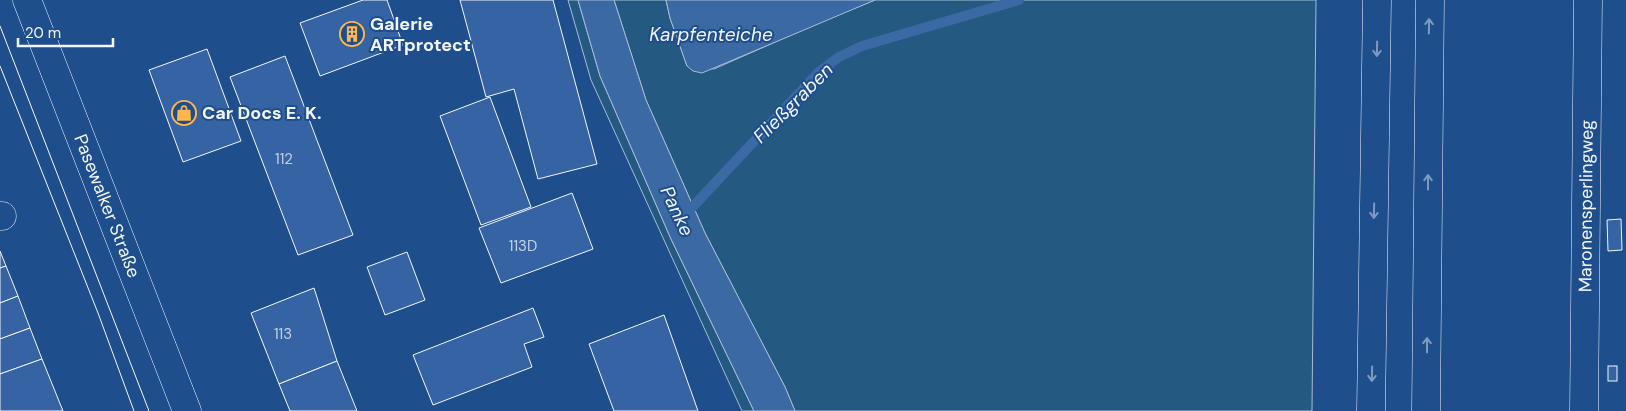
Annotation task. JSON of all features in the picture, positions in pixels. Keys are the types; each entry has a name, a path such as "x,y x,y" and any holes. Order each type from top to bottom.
{"main road":[{"name":"Pasewalker Straße","path":"27,0 187,411"},
{"path":"1372,411 1377,0"},
{"path":"1426,411 1430,0"},
{"name":"Maronensperlingweg","path":"1584,411 1588,0"}],"shaded area":[{"path":"568,0 578,0 600,76 671,239 754,411 742,411 591,80"},
{"path":"614,0 666,0 670,18 687,66 714,69 875,0 1316,0 1312,411 795,411 785,387 705,233 646,100"}],"water":[{"name":"Panke","path":"578,0 614,0 646,100 705,233 785,387 795,411 754,411 671,239 600,76"},
{"name":"Karpfenteiche","path":"666,0 875,0 702,73 693,71 687,66 670,18"}],"building":[{"name":"Galerie ARTprotect","path":"363,0 387,0 403,45 320,76 300,23"},
{"path":"460,0 553,0 597,164 538,179 514,89 486,97"},
{"path":"207,49 241,141 183,162 149,70"},
{"path":"285,56 353,235 298,255 230,77"},
{"path":"490,97 531,207 481,225 440,116"},
{"path":"572,193 593,249 501,283 479,228"},
{"path":"1621,219 1622,250 1608,251 1607,220"},
{"path":"0,251 6,266 0,268"},
{"path":"407,252 425,300 385,315 367,267"},
{"path":"6,266 18,296 0,303 0,268"},
{"path":"314,288 337,361 279,384 251,313"},
{"path":"18,296 30,328 0,339 0,303"},
{"path":"533,308 544,337 524,344 532,367 433,405 413,355"},
{"path":"664,315 698,411 614,411 589,344"},
{"path":"30,328 42,359 0,374 0,339"},
{"path":"42,359 63,411 0,411 0,374"},
{"path":"337,361 357,411 290,411 279,384"},
{"path":"1608,366 1617,366 1617,381 1608,381"}],"waterway":[{"name":"Fließgraben","path":"685,215 819,72 839,57 862,46 1019,0"}],"tram line":[{"path":"0,26 149,411"},
{"path":"0,66 98,313 134,411"}],"place":[{"name":"Galerie ARTprotect","path":"352,34"},
{"name":"Car Docs E. K.","path":"184,113"}]}
